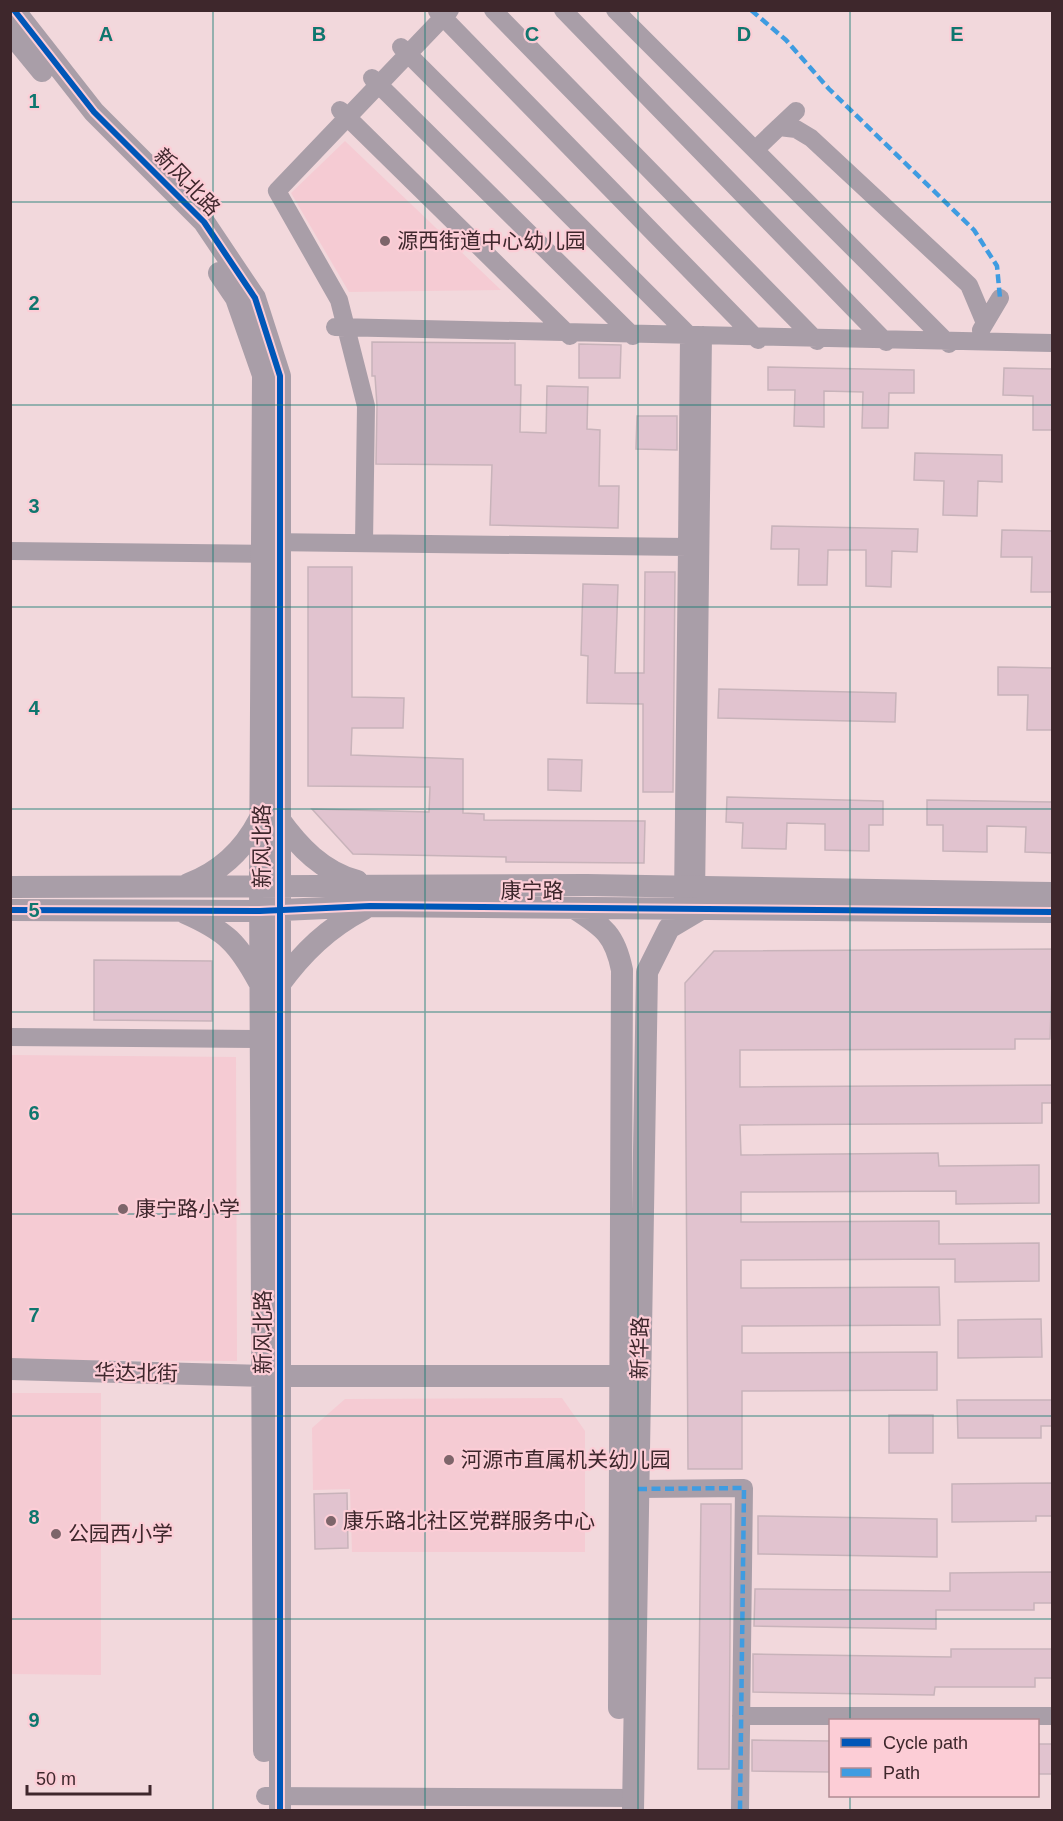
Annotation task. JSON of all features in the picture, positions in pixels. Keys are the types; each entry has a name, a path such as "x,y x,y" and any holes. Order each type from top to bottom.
{"street":[{"name":"新风北路","path":"14,10 94,112 204,222 255,298 280,376 271,542 269,819 272,1803"},
{"path":"493,10 816,341"},
{"path":"563,10 886,342"},
{"path":"615,10 948,343 974,341 1053,343"},
{"path":"359,537 355,406 341,330 329,304 264,189 344,114 442,12 757,339"},
{"name":"新风北路","path":"10,32 75,111 185,222 236,298 263,375 271,542"},
{"path":"405,51 696,338 692,900"},
{"path":"376,81 633,336"},
{"path":"755,150 796,111"},
{"path":"344,114 569,335"},
{"path":"779,127 796,129 811,138 969,285 985,322"},
{"path":"974,341 1000,298"},
{"path":"341,330 948,343 1053,349"},
{"path":"10,551 359,537 694,543"},
{"name":"新风北路","path":"179,887 208,876 229,860 269,819"},
{"name":"新风北路","path":"269,819 315,860 370,895"},
{"name":"康宁路","path":"10,887 269,886 574,908 692,900 1053,893"},
{"path":"269,985 318,938 343,920 370,895"},
{"name":"康宁路","path":"10,910 269,910 370,895 692,900 1053,912"},
{"name":"新华路","path":"626,1804 638,1489 630,1381 647,972 669,928 692,900"},
{"name":"新华路","path":"574,908 603,926 617,947 622,970 630,1381 626,1804"},
{"name":"新风北路","path":"178,910 206,922 231,938 269,985 261,1039 271,1381"},
{"path":"10,1037 261,1039"},
{"name":"华达北街","path":"10,1370 271,1381"},
{"name":"华达北街","path":"10,1381 271,1381"},
{"path":"271,1381 630,1381"},
{"path":"638,1489 744,1488 740,1810"},
{"path":"741,1716 1053,1716"},
{"path":"272,1803 626,1804"}],"shaded area":[{"name":"源西街道中心幼儿园","path":"345,141 501,290 349,292 291,193"},
{"name":"康宁路小学","path":"11,1055 236,1057 237,1361 11,1360"},
{"name":"公园西小学","path":"11,1393 101,1393 101,1675 11,1674"},
{"name":"河源市直属机关幼儿园","path":"562,1398 585,1431 585,1552 352,1552 350,1489 313,1490 312,1428 345,1399"}],"building":[{"path":"372,342 515,343 515,385 521,385 520,432 546,433 547,386 588,387 587,429 600,430 599,486 619,486 618,528 490,525 492,465 376,464 377,406 375,376 372,376"},
{"path":"579,344 621,345 620,378 579,378"},
{"path":"768,367 914,370 914,393 889,393 888,428 862,428 863,392 824,391 824,427 794,426 795,390 768,390"},
{"path":"1004,368 1053,369 1053,430 1033,430 1033,396 1003,395"},
{"path":"637,416 677,416 677,450 636,449"},
{"path":"915,453 1002,455 1002,482 978,481 977,516 943,515 944,481 914,480"},
{"path":"772,526 918,529 917,552 892,551 891,587 866,586 866,550 828,550 827,585 798,585 799,549 771,549"},
{"path":"1002,530 1053,531 1053,592 1031,592 1032,557 1001,557"},
{"path":"308,567 352,567 352,697 404,698 403,728 352,728 351,755 463,759 463,813 484,814 484,820 645,821 644,863 506,862 506,857 353,854 312,809 429,812 430,787 308,786"},
{"path":"645,572 675,572 673,792 643,792 643,704 587,703 588,656 581,655 583,584 618,585 615,673 644,673"},
{"path":"998,667 1053,668 1053,730 1027,730 1028,695 998,695"},
{"path":"719,689 896,693 895,722 718,718"},
{"path":"548,759 582,760 581,791 548,790"},
{"path":"727,797 883,801 883,825 869,825 869,851 825,850 825,824 787,823 786,849 742,848 743,823 726,822"},
{"path":"927,800 1053,802 1053,853 1025,852 1026,827 987,826 987,852 943,851 943,825 927,825"},
{"path":"1053,949 1050,1039 1015,1039 1015,1049 740,1050 740,1087 1053,1085 1053,1103 1042,1103 1042,1123 740,1125 741,1155 938,1153 939,1166 1039,1165 1039,1203 956,1204 956,1191 741,1192 741,1222 939,1221 939,1244 1039,1243 1039,1281 955,1282 955,1259 741,1260 741,1288 939,1287 940,1325 742,1326 742,1353 937,1352 937,1390 742,1391 742,1469 688,1469 685,983 714,951"},
{"path":"94,960 212,961 212,1021 94,1020"},
{"path":"1041,1319 1042,1357 958,1358 958,1320"},
{"path":"957,1400 1053,1400 1053,1426 1041,1426 1041,1438 958,1438"},
{"path":"889,1415 933,1415 933,1453 889,1453"},
{"path":"1053,1483 1053,1516 1036,1516 1036,1521 952,1522 952,1484"},
{"name":"康乐路北社区党群服务中心","path":"347,1493 348,1548 315,1549 314,1494"},
{"path":"701,1504 731,1504 729,1769 698,1769"},
{"path":"758,1516 937,1519 937,1557 758,1554"},
{"path":"1053,1572 1053,1603 1034,1603 1034,1610 936,1610 936,1629 754,1626 755,1589 950,1591 950,1573"},
{"path":"951,1649 1053,1649 1053,1678 1035,1678 1035,1687 935,1687 934,1695 753,1692 753,1654 951,1657"},
{"path":"752,1740 829,1741 829,1772 752,1771"},
{"path":"1039,1744 1053,1744 1053,1774 1039,1774"}],"marked path":[{"path":"751,10 786,40 829,89 974,230 997,266 1000,298"},
{"path":"638,1489 744,1488 740,1810"}],"cycle path":[{"path":"14,10 94,112 204,222 255,298 280,376 280,1810"},
{"path":"10,910 260,911 370,906 1052,912"}],"place":[{"name":"源西街道中心幼儿园","path":"385,241"},
{"name":"康宁路小学","path":"123,1209"},
{"name":"河源市直属机关幼儿园","path":"449,1460"},
{"name":"康乐路北社区党群服务中心","path":"331,1521"},
{"name":"公园西小学","path":"56,1534"}]}
